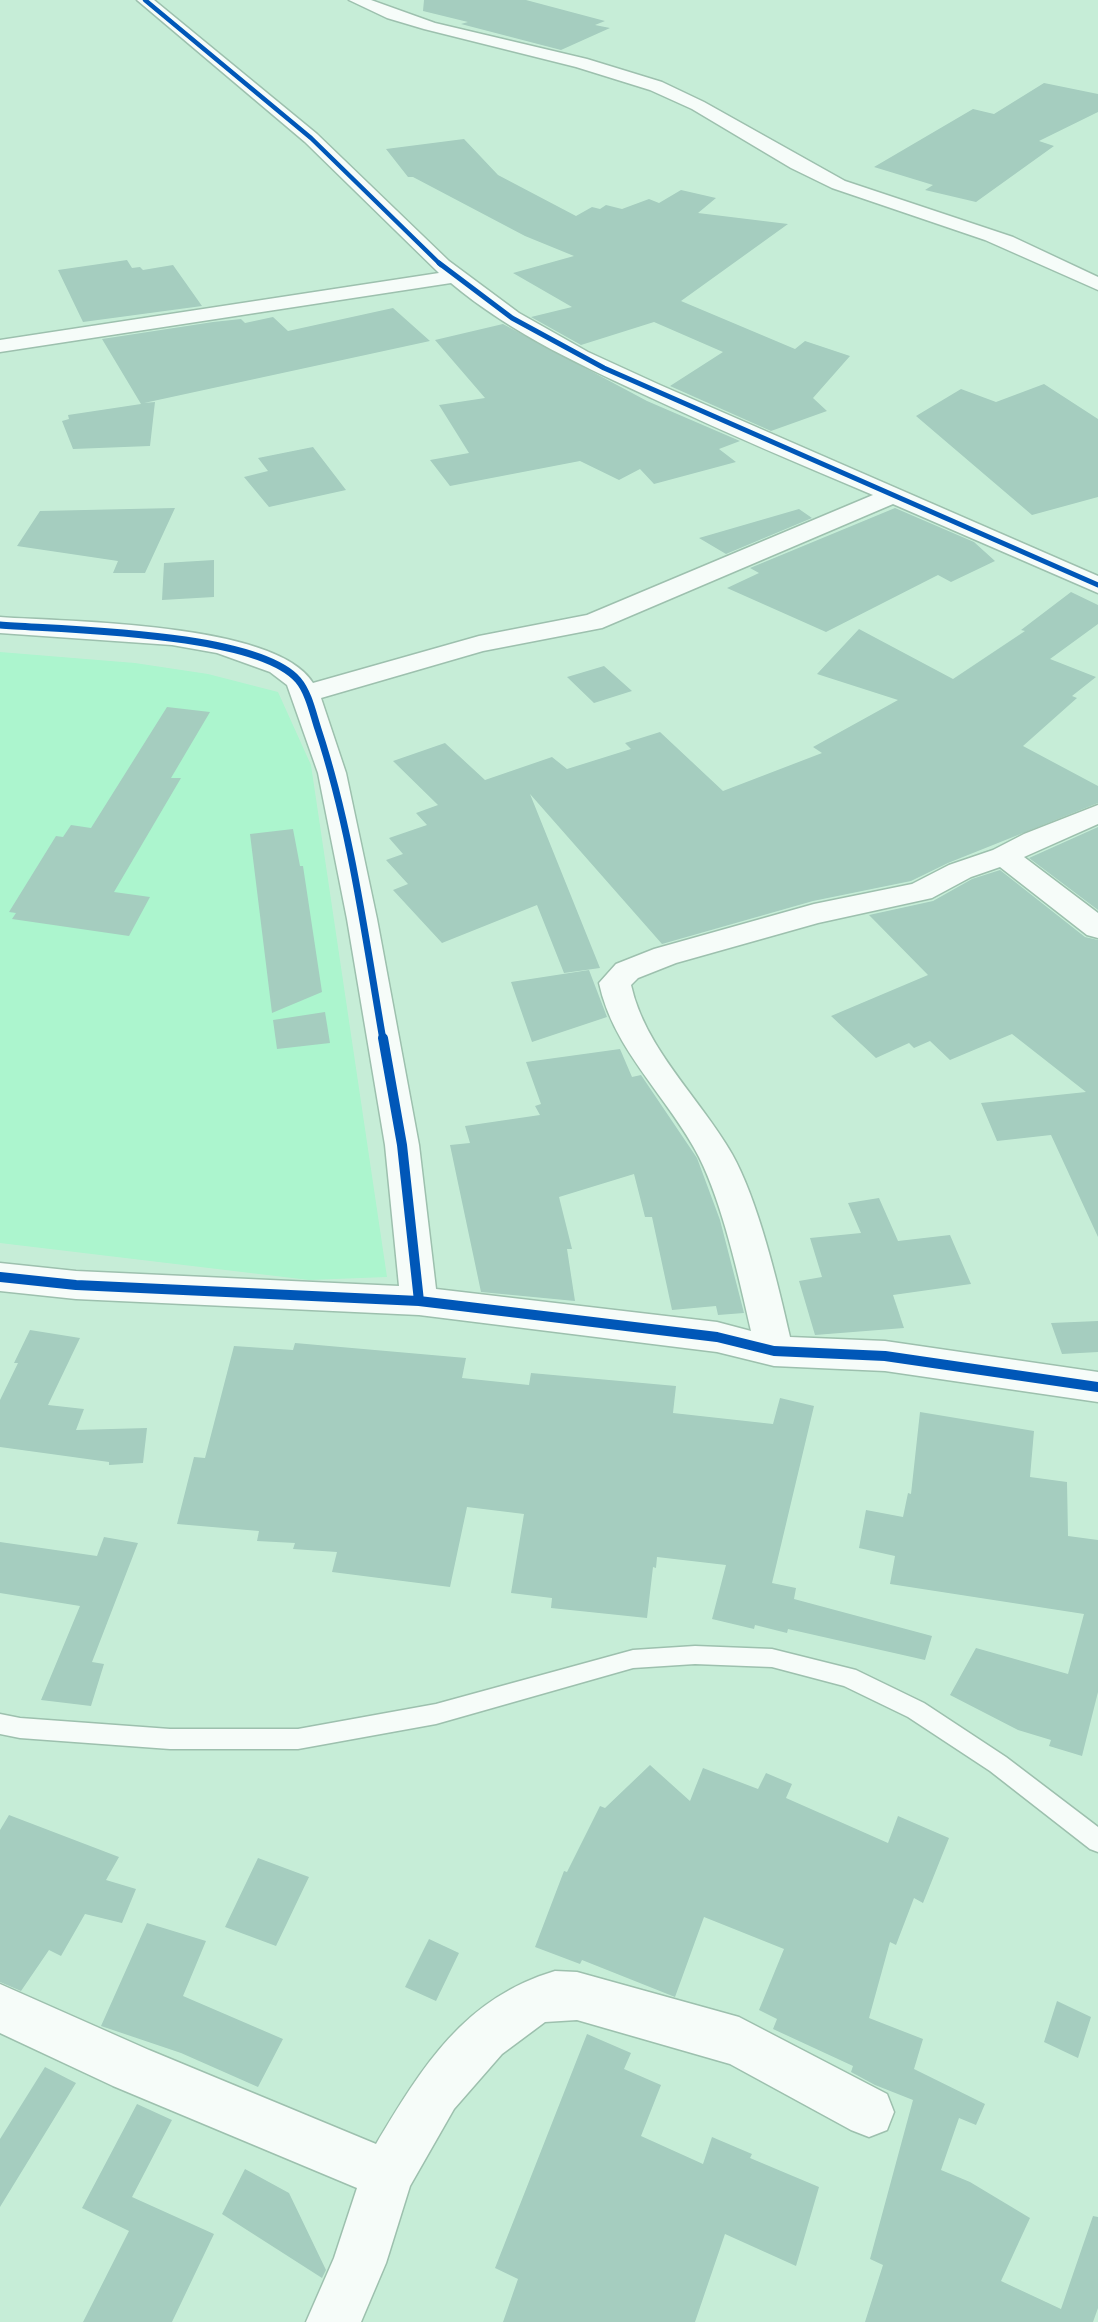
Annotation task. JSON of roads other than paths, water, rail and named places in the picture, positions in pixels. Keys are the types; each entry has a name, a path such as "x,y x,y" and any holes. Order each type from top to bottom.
{"street":[{"path":"145,0 310,137 390,214 409,237 454,277 533,331 598,366 744,434 1098,585"},
{"path":"356,0 394,16 554,56 657,87 714,113 820,176 889,203 1010,243 1098,284"},
{"path":"0,346 454,277"},
{"path":"306,694 479,644 593,622 892,495"},
{"path":"0,625 172,637 223,646 279,666 298,680 306,694 332,774 362,919 402,1145 419,1301"},
{"path":"774,1351 762,1292 717,1158 680,1096 631,1030 615,983 627,971 665,956 814,915 921,891 960,871 1004,856 1034,840 1098,814"},
{"path":"1004,856 1098,928"},
{"path":"0,1277 76,1286 419,1301 717,1337 774,1351 885,1356 1098,1387"},
{"path":"333,2322 359,2263 387,2175 436,2091 484,2036 531,2002 555,1995 577,1996 738,2042 869,2112"},
{"path":"0,2008 131,2068 387,2175"}],"lane":[{"path":"0,1724 20,1728 170,1739 298,1739 436,1714 633,1659 695,1655 772,1658 848,1677 916,1710 998,1763 1098,1841"}]}
